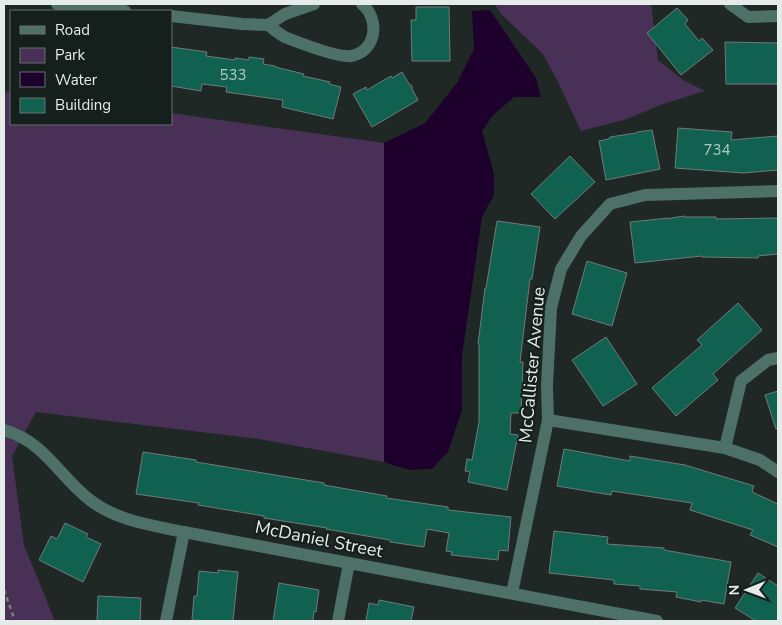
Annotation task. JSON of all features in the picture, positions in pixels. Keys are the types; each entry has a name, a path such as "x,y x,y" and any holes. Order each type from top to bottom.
{"street":[{"path":"57,4 115,10"},
{"path":"172,16 242,24 268,24 286,14 314,4"},
{"path":"268,24 285,37 335,55 350,56 362,51 370,41 374,29 372,18 362,4"},
{"path":"730,4 748,17 778,16"},
{"name":"McCallister Avenue","path":"512,594 548,420 546,386 551,308 561,269 581,236 610,204 645,195 778,191"},
{"path":"725,448 740,381 768,360 778,358"},
{"path":"548,420 725,448 760,460 778,472"},
{"name":"McDaniel Street","path":"4,430 23,438 42,451 80,491 98,506 125,519 184,532 651,620"},
{"path":"166,621 184,532"},
{"path":"338,621 349,563"}],"path":[{"path":"4,590 15,621"}],"green space":[{"path":"490,4 651,4 658,60 683,80 705,91 663,104 627,119 581,131 543,54 502,15 495,5"},
{"path":"10,91 10,125 172,125 172,113 384,143 384,462 259,439 36,412 12,456 24,545 55,621 4,621 4,92"}],"water":[{"path":"490,10 536,78 541,97 514,97 493,115 482,131 494,174 494,195 482,217 462,356 462,410 448,452 432,469 409,470 384,462 384,143 425,123 457,83 474,49 472,11"}],"building":[{"path":"416,7 449,7 450,61 412,61 411,20 416,20"},
{"path":"677,8 688,20 685,24 699,41 702,38 713,50 681,75 647,33"},
{"path":"725,42 778,43 778,84 726,84"},
{"path":"172,47 207,52 206,56 235,60 235,58 249,60 249,57 264,59 263,64 304,74 303,76 330,82 329,84 341,87 333,119 282,107 283,100 226,92 227,87 202,84 201,91 172,86"},
{"path":"402,72 412,86 418,100 372,127 353,94 366,87 367,90"},
{"path":"678,128 732,132 731,140 778,136 778,170 743,173 675,168"},
{"path":"652,130 660,169 606,180 599,141 609,139 610,137"},
{"path":"570,156 595,182 555,219 531,194"},
{"path":"685,216 716,217 716,219 778,218 778,254 758,256 758,258 702,256 635,263 630,222"},
{"path":"497,221 540,227 532,279 530,279 520,362 523,362 521,413 511,413 510,434 518,435 507,490 468,482 470,472 465,471 467,459 472,460 479,422 478,344 485,288"},
{"path":"587,261 627,273 612,326 572,314"},
{"path":"738,303 762,330 713,374 718,380 676,416 652,388 702,345 697,340"},
{"path":"606,337 637,384 603,406 572,360"},
{"path":"778,391 778,428 776,429 765,395"},
{"path":"564,449 630,461 630,456 685,465 754,486 752,492 778,504 778,547 750,535 753,530 690,510 692,503 612,491 611,495 557,486"},
{"path":"143,452 324,483 324,485 387,496 386,498 448,507 448,510 511,517 508,551 499,550 498,560 451,555 452,552 446,551 449,533 427,529 424,547 264,518 264,516 198,505 199,503 136,494"},
{"path":"65,523 88,534 86,537 101,544 83,582 39,560 51,536 57,539"},
{"path":"554,531 608,537 607,544 664,548 664,550 731,562 724,604 676,597 677,592 640,589 640,586 614,584 614,580 549,573"},
{"path":"218,570 238,572 233,621 192,620 194,596 197,596 199,571 218,573"},
{"path":"758,573 778,586 778,621 756,621 735,608"},
{"path":"279,583 319,590 313,621 273,621"},
{"path":"98,596 141,598 140,621 97,621"},
{"path":"379,600 414,607 411,621 366,621 369,603 378,605"}]}
